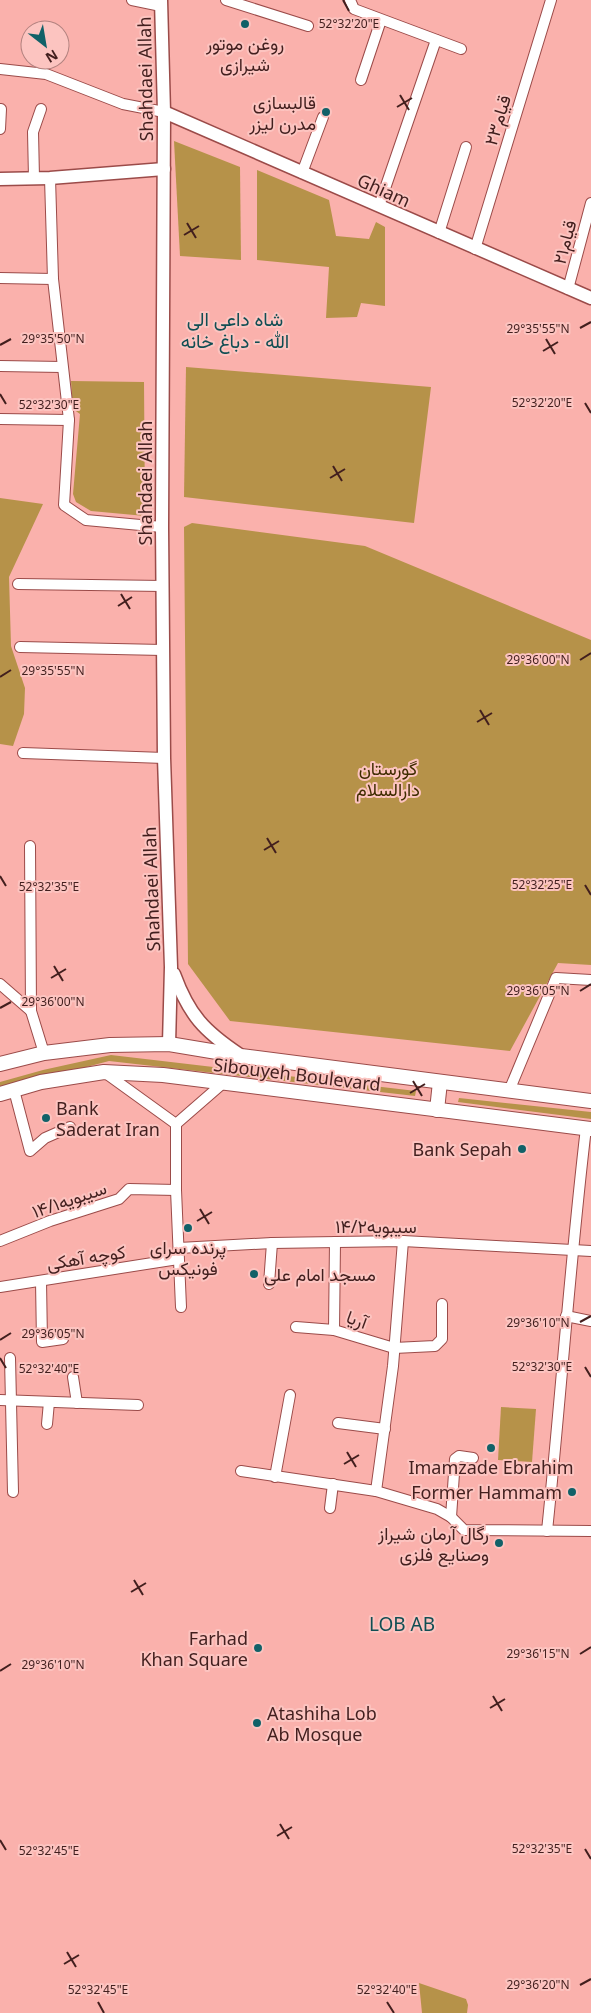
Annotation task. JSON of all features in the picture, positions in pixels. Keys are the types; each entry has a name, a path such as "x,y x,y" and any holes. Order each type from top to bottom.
{"main road":[{"name":"Sibouyeh Boulevard","path":"0,1064 44,1053 110,1045 169,1044 241,1056 591,1101"},
{"name":"Sibouyeh Boulevard","path":"0,1094 41,1082 104,1072 163,1075 222,1084 588,1128"},
{"path":"437,1110 440,1082"}],"street":[{"path":"132,0 161,3"},
{"path":"226,0 308,26"},
{"name":"قیام۲۳","path":"475,248 551,0"},
{"name":"Shahdaei Allah","path":"161,3 164,112 162,527 164,758 171,967 169,1044"},
{"path":"352,4 381,20 461,49"},
{"path":"361,80 381,20"},
{"path":"379,206 436,40"},
{"path":"0,69 46,74 123,104 164,112"},
{"path":"0,128 1,109"},
{"path":"34,178 33,132 41,109"},
{"name":"Ghiam","path":"164,112 591,298"},
{"path":"302,173 323,117"},
{"path":"439,233 466,147"},
{"path":"0,179 50,178 164,169"},
{"path":"50,178 54,279 69,420 64,505 86,520 162,527"},
{"name":"قیام۲۱","path":"568,289 591,203"},
{"path":"0,278 54,279"},
{"path":"0,366 62,367"},
{"path":"0,419 69,420"},
{"path":"18,584 163,586"},
{"path":"20,647 163,650"},
{"path":"22,753 164,758"},
{"path":"30,846 32,1012 44,1053"},
{"name":"Shahdaei Allah","path":"171,967 182,995 199,1021 214,1038 241,1056"},
{"path":"509,1091 556,978 591,980"},
{"path":"0,984 32,1012"},
{"path":"104,1072 176,1124"},
{"path":"181,1307 176,1190 176,1124 222,1084"},
{"path":"14,1090 30,1151 45,1138 70,1127"},
{"path":"547,1530 562,1383 572,1249 588,1128"},
{"name":"سیبویه۱۴/۱","path":"0,1241 50,1221 119,1199 129,1189 176,1190"},
{"path":"376,1491 394,1348 402,1241"},
{"name":"سیبویه۱۴/۲","path":"179,1248 272,1243 402,1241 591,1251"},
{"name":"آریا","path":"335,1242 334,1330 394,1348 435,1346 440,1343 442,1338 442,1304"},
{"path":"269,1284 272,1243"},
{"name":"کوچه آهکی","path":"0,1287 178,1259"},
{"path":"41,1281 42,1342 63,1339"},
{"path":"566,1316 591,1321"},
{"path":"296,1326 334,1330"},
{"path":"10,1358 5,1400 13,1492"},
{"path":"73,1377 77,1403"},
{"path":"275,1477 290,1395"},
{"path":"5,1400 138,1405"},
{"path":"47,1424 48,1402"},
{"path":"338,1423 385,1429"},
{"path":"451,1517 455,1459 459,1456 473,1458"},
{"path":"241,1471 376,1491 436,1509 451,1517 464,1530 591,1531"},
{"path":"330,1508 333,1484"}],"green space":[{"path":"174,141 240,167 241,260 180,256"},
{"path":"257,170 329,200 336,236 369,239 376,222 385,227 385,306 361,303 357,317 326,318 329,267 257,260"},
{"path":"186,367 431,387 414,523 184,497"},
{"path":"71,381 144,382 145,516 91,511 76,502 73,494 80,414 73,409"},
{"path":"0,498 43,504 9,577 11,646 25,688 24,714 13,746 0,744"},
{"name":"گورستان دارالسلام","path":"192,523 365,546 591,640 591,965 558,963 510,1051 230,1021 188,964 184,527"},
{"path":"111,1055 416,1091 415,1096 109,1061 0,1090 0,1082"},
{"path":"459,1098 591,1112 591,1119 458,1102"},
{"path":"501,1407 536,1409 532,1462 498,1460"},
{"path":"419,1983 466,1999 468,2005 467,2013 422,2013"}],"place":[{"name":"روغن موتور شیرازی","path":"245,24"},
{"name":"قالبسازی مدرن لیزر","path":"326,112"},
{"name":"Bank Saderat Iran","path":"46,1118"},
{"name":"Bank Sepah","path":"522,1149"},
{"name":"پرنده سرای فونیکس","path":"188,1228"},
{"name":"مسجد امام علی","path":"254,1274"},
{"name":"Imamzade Ebrahim","path":"491,1448"},
{"name":"Former Hammam","path":"572,1492"},
{"name":"رگال آرمان شیراز وصنایع فلزی","path":"499,1543"},
{"name":"Farhad Khan Square","path":"258,1648"},
{"name":"Atashiha Lob Ab Mosque","path":"257,1723"}],"district":[{"name":"شاه داعی الی الله - دباغ خانه","path":"235,330"},
{"name":"LOB AB","path":"402,1624"}]}
